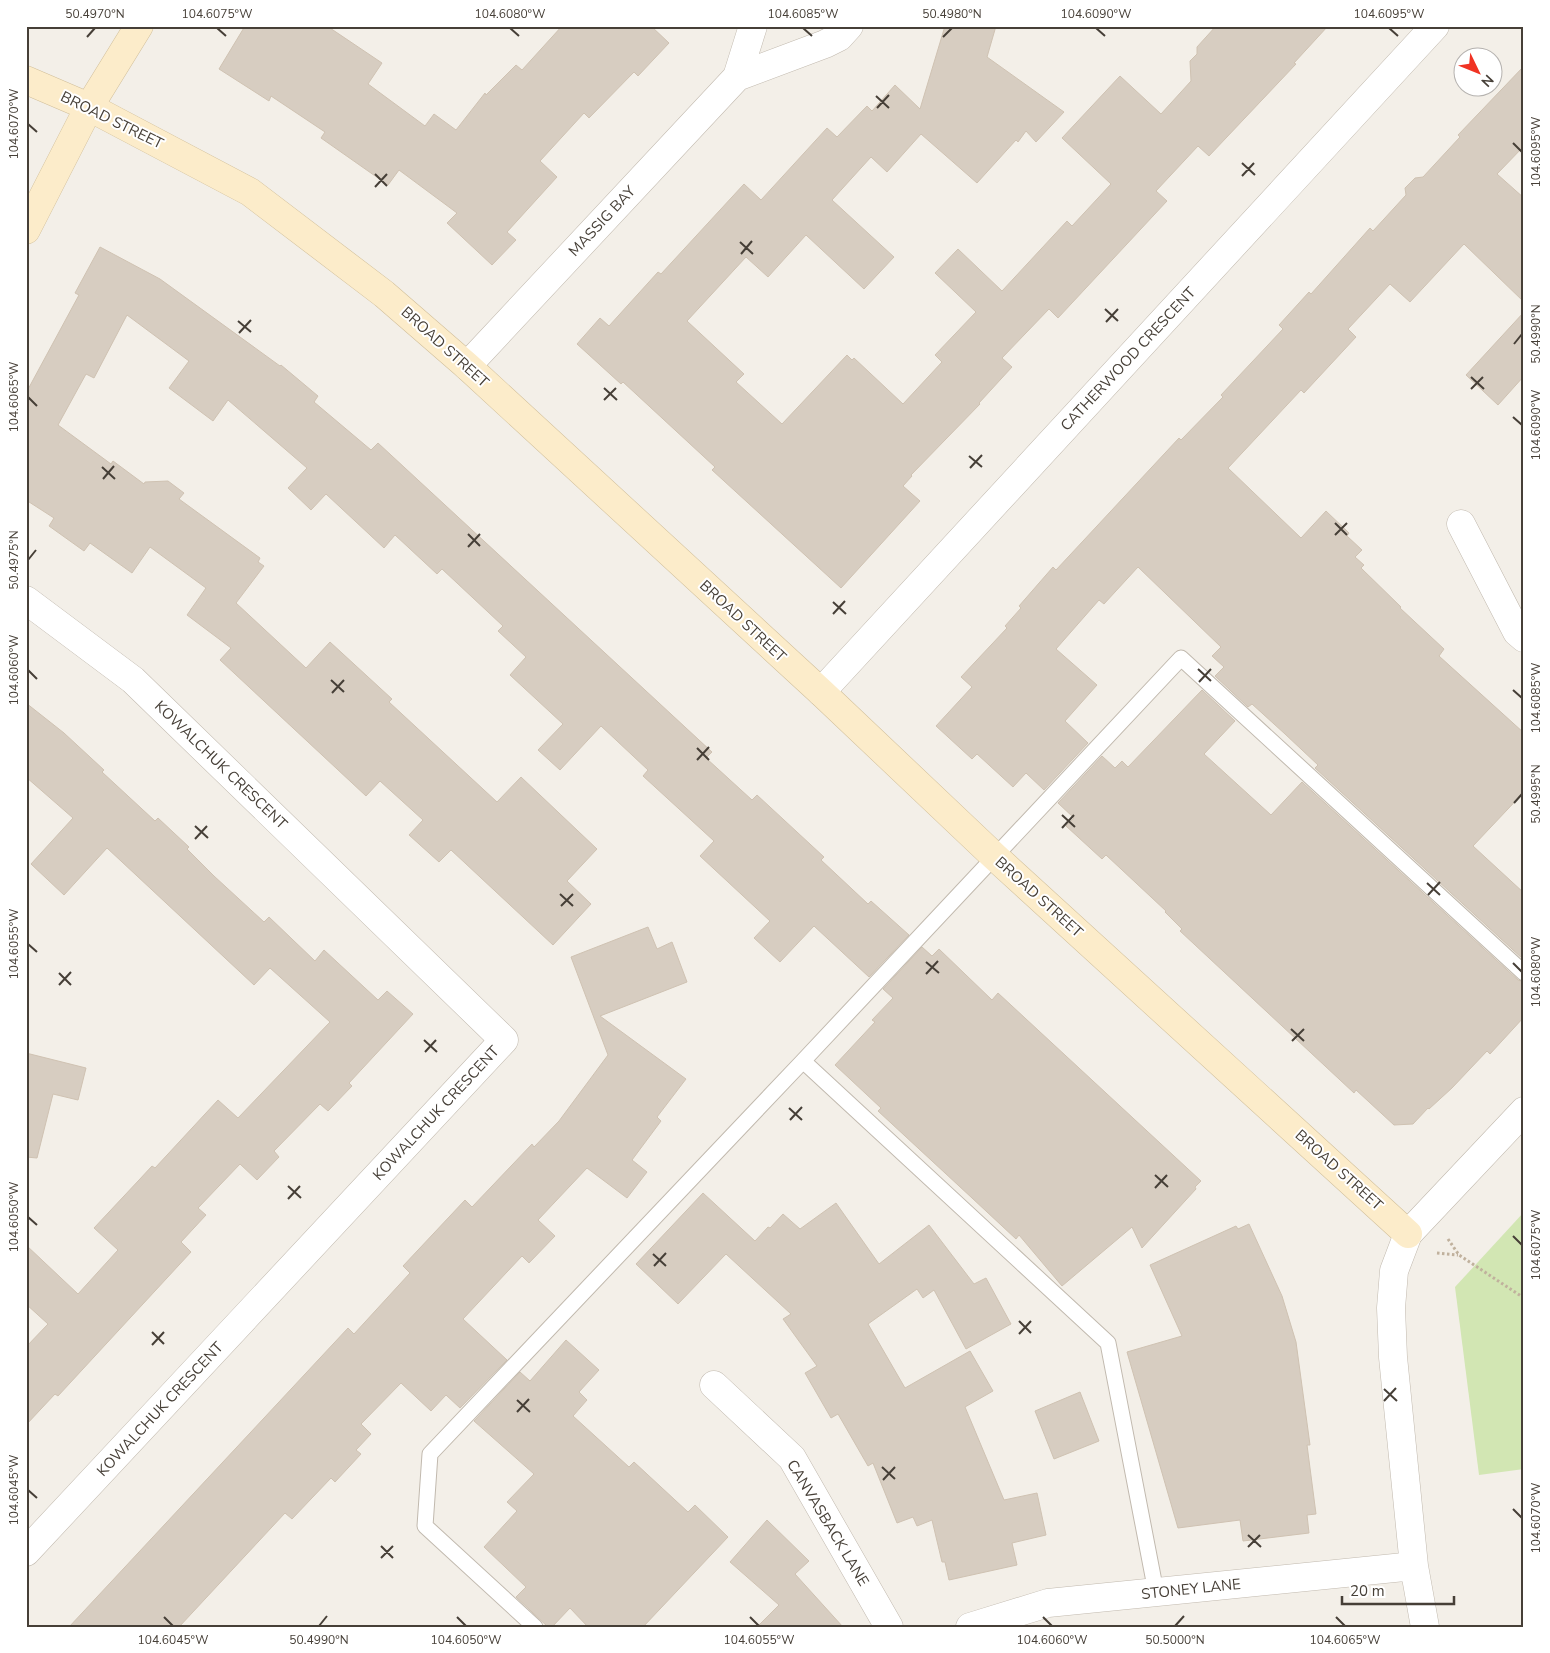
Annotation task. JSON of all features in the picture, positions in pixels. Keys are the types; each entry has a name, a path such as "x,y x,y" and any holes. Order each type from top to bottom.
{"street":[{"path":"26,230 89,106 139,26"},
{"name":"MASSIG BAY","path":"467,366 737,77 754,26"},
{"name":"MASSIG BAY","path":"737,77 825,44 839,37 849,26"},
{"name":"CATHERWOOD CRESCENT","path":"821,692 1435,26"},
{"name":"BROAD STREET","path":"26,80 89,106 250,192 384,294 467,366 821,692 994,856 1408,1234"},
{"path":"1461,524 1518,632 1524,638"},
{"name":"KOWALCHUK CRESCENT","path":"26,600 133,680 504,1040 26,1552"},
{"path":"1425,1627 1414,1566 1393,1357 1391,1308 1394,1271 1408,1234 1524,1111"},
{"name":"CANVASBACK LANE","path":"714,1384 792,1458 888,1627"},
{"name":"STONEY LANE","path":"970,1627 1048,1603 1414,1566"}],"lane":[{"path":"534,1627 425,1526 430,1454 1181,658 1524,973"},
{"path":"803,1060 1108,1343 1156,1592"}],"path":[{"path":"1428,1213 1459,1255 1524,1298"}],"green space":[{"path":"1524,1212 1524,1469 1479,1475 1455,1287"}],"building":[{"path":"245,26 327,26 382,63 368,84 425,126 434,114 456,130 485,93 486,95 516,65 522,70 562,26 651,26 669,43 638,76 634,72 589,118 584,113 540,161 557,177 507,232 516,240 492,265 447,223 457,213 399,170 388,185 321,138 325,132 271,96 269,101 219,69"},
{"path":"945,26 996,26 987,57 1064,112 1036,142 1026,131 1018,142 1016,140 977,183 921,134 887,172 871,157 832,200 894,257 864,289 806,235 768,277 746,257 687,321 744,374 736,382 782,424 847,355 852,360 854,358 903,404 942,362 935,355 976,312 935,273 958,249 1002,291 1067,221 1072,226 1111,184 1062,138 1120,76 1161,114 1191,81 1190,61 1197,54 1197,47 1216,26 1328,26 1294,63 1296,64 1209,156 1198,146 1156,191 1167,201 1058,318 1049,309 1002,358 1012,367 980,404 911,475 903,486 920,501 841,588 712,470 715,467 623,382 621,384 577,344 600,318 609,326 658,272 661,274 744,184 761,200 827,128 837,137 867,106 872,111 895,85 920,109"},
{"path":"1524,66 1524,146 1497,174 1524,198 1524,302 1464,244 1410,302 1390,284 1348,329 1356,337 1304,393 1301,390 1228,468 1301,538 1326,511 1349,533 1347,536 1362,550 1355,557 1364,565 1361,568 1444,649 1439,656 1524,733 1524,792 1473,846 1524,893 1524,960 1315,768 1318,765 1285,734 1252,704 1248,707 1215,676 1224,667 1212,656 1221,647 1138,567 1104,604 1099,600 1056,649 1097,685 1065,721 1088,743 1044,790 1026,773 1013,787 977,754 972,759 936,726 972,687 961,677 1007,628 1005,626 1021,608 1019,606 1053,567 1056,570 1179,438 1181,440 1223,397 1221,395 1283,329 1279,325 1309,292 1311,294 1370,228 1373,231 1406,195 1405,188 1415,178 1423,177 1460,137 1458,135 1493,98 1502,98 1502,89"},
{"path":"100,247 160,279 281,365 318,396 314,402 371,450 378,443 712,752 706,758 752,800 757,795 824,857 821,860 868,904 871,901 909,935 869,977 814,926 780,962 754,938 770,921 700,856 714,841 643,776 648,770 601,726 560,770 538,750 563,724 510,675 526,657 498,631 503,626 442,569 437,574 395,535 384,548 326,494 311,510 288,488 307,468 228,400 213,421 169,388 189,361 127,315 94,378 86,374 58,425 111,464 113,461 144,484 145,482 168,481 184,493 179,499 260,558 258,562 264,566 236,603 306,668 330,642 392,699 389,702 497,802 521,777 597,849 567,881 591,904 553,945 451,850 439,862 409,835 423,820 380,781 366,796 220,660 231,648 187,615 206,588 150,547 132,573 90,543 84,551 49,526 54,518 26,500 26,393 79,295 75,293"},
{"path":"1524,312 1524,376 1498,405 1466,375"},
{"path":"1202,690 1235,721 1204,754 1271,815 1302,782 1518,980 1524,982 1524,1017 1490,1054 1487,1051 1452,1088 1428,1108 1413,1124 1394,1125 1356,1090 1354,1093 1180,931 1182,929 1166,911 1106,855 1102,859 1066,826 1074,818 1058,803 1102,756 1115,768 1122,761 1128,767"},
{"path":"26,703 64,733 104,770 102,772 155,821 158,818 189,847 187,849 214,876 264,922 269,917 315,961 324,950 378,1000 387,991 413,1014 349,1083 352,1086 328,1111 320,1104 274,1151 279,1157 257,1180 240,1164 198,1208 206,1215 181,1242 191,1252 58,1396 55,1394 26,1425 26,1347 48,1324 26,1304 26,1245 78,1294 118,1250 94,1228 152,1166 155,1168 218,1100 238,1118 330,1022 270,968 254,985 107,848 64,895 31,864 73,818 26,777"},
{"path":"648,927 657,949 672,942 687,982 600,1016 686,1079 657,1117 661,1121 632,1160 647,1172 627,1198 587,1168 538,1220 555,1236 529,1263 522,1256 463,1319 507,1360 460,1408 446,1395 431,1411 401,1383 361,1424 371,1434 356,1450 361,1454 335,1482 331,1478 292,1519 285,1513 179,1627 69,1627 348,1328 354,1334 410,1273 403,1266 465,1200 472,1207 532,1144 534,1147 559,1121 608,1055 571,957"},
{"path":"922,947 932,956 939,949 992,1000 998,993 1201,1181 1195,1187 1196,1189 1142,1248 1132,1227 1062,1286 1019,1235 1016,1239 878,1111 881,1108 835,1065 875,1022 872,1020 893,998 883,989"},
{"path":"26,1053 86,1068 78,1100 53,1094 37,1158 26,1157"},
{"path":"703,1193 755,1241 783,1214 800,1229 836,1203 879,1264 929,1225 974,1284 986,1278 1011,1324 966,1349 934,1290 923,1298 917,1289 868,1324 905,1388 970,1351 993,1391 965,1407 1004,1500 1037,1493 1046,1535 1012,1543 1017,1565 949,1580 945,1562 942,1562 932,1520 917,1526 913,1517 897,1523 873,1463 868,1466 838,1414 831,1418 805,1373 817,1366 783,1319 791,1314 726,1254 678,1304 636,1264"},
{"path":"1249,1224 1282,1296 1296,1342 1310,1445 1307,1445 1316,1514 1307,1515 1309,1533 1243,1541 1240,1520 1178,1528 1127,1352 1182,1336 1150,1265 1236,1226 1238,1229"},
{"path":"566,1340 599,1370 579,1392 587,1400 573,1416 629,1467 634,1462 688,1512 695,1505 728,1537 643,1627 588,1627 570,1608 552,1627 548,1627 516,1597 526,1587 484,1547 517,1511 507,1502 534,1474 474,1421 520,1372 530,1381"},
{"path":"1080,1392 1099,1441 1054,1459 1035,1411"},
{"path":"767,1520 809,1561 795,1574 843,1627 757,1627 779,1605 730,1562"}]}
